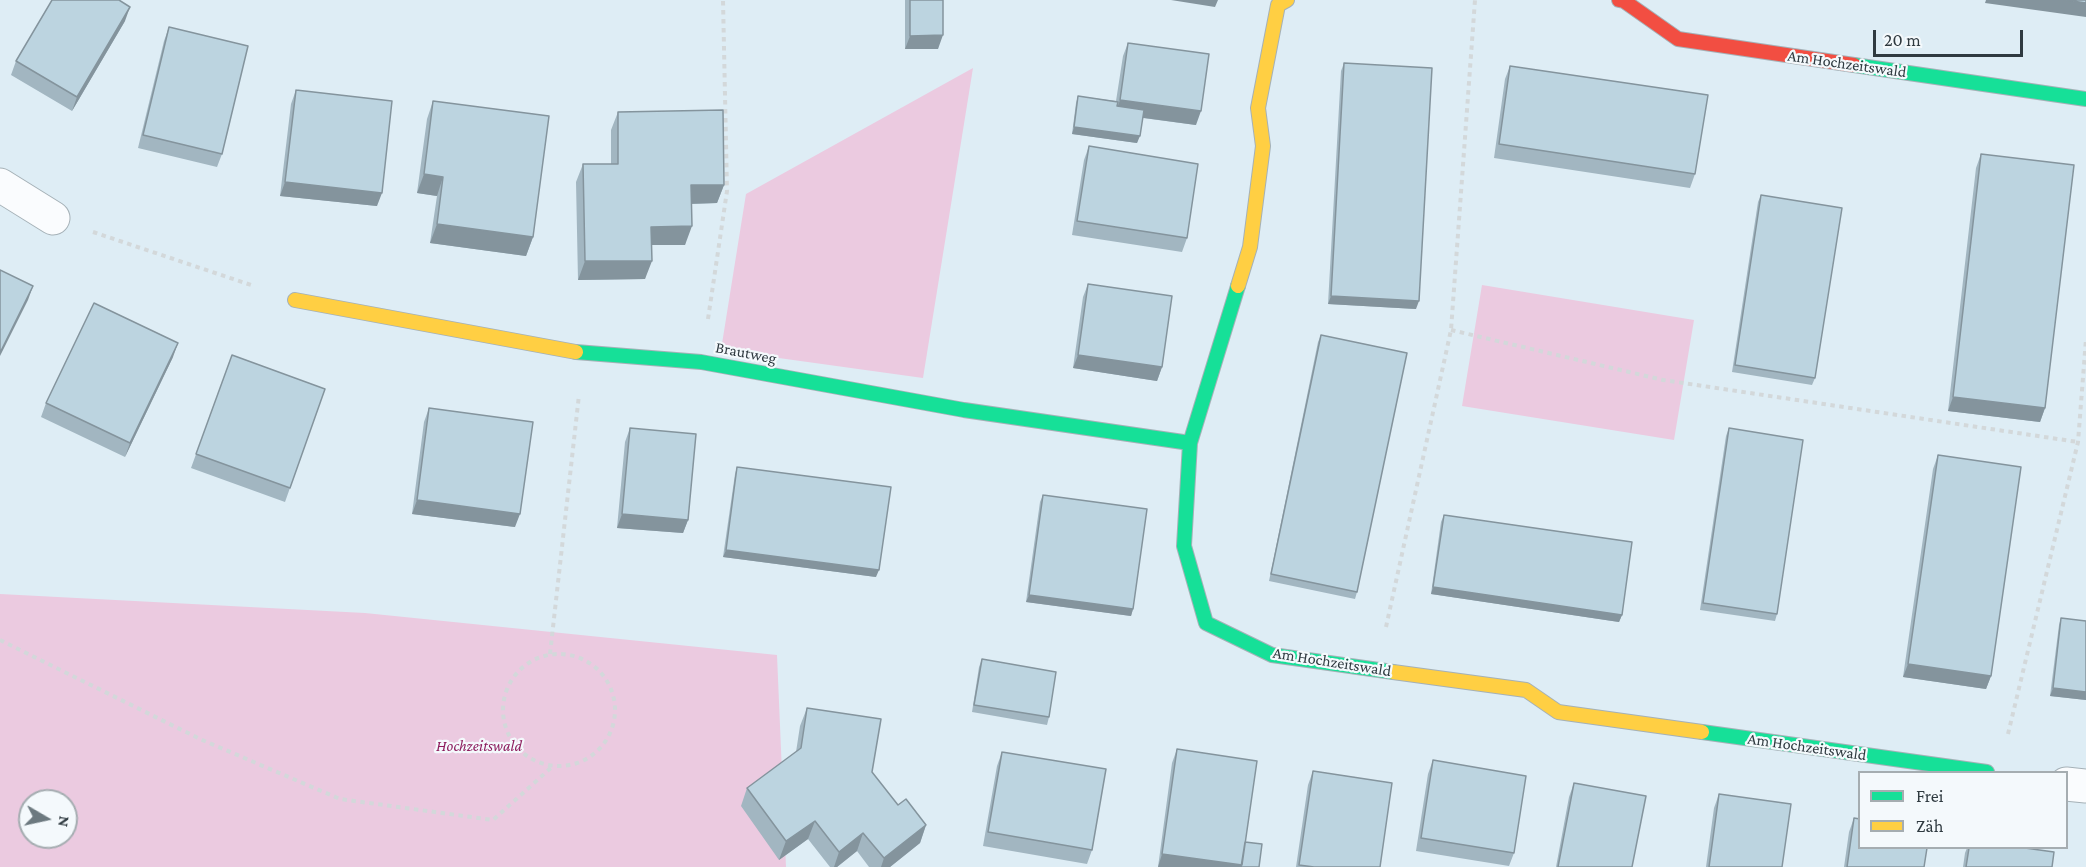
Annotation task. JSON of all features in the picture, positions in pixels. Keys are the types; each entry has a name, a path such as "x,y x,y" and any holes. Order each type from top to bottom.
{"street":[{"name":"Am Hochzeitswald","path":"1287,0 1278,5 1258,108 1263,146 1250,247 1190,443 1184,546 1206,623 1272,654 1526,690 1558,712 1980,771"},
{"name":"Am Hochzeitswald","path":"1619,0 1624,1 1678,39 2086,99"},
{"path":"0,185 53,218"},
{"name":"Brautweg","path":"295,300 584,353 701,362 964,410 1190,443"},
{"path":"2068,784 2086,786"}],"path":[{"path":"701,362 727,191 723,0"},
{"path":"1377,669 1451,330 1475,0"},
{"path":"53,218 295,300"},
{"path":"1451,330 1663,380 2078,442"},
{"path":"2007,738 2078,442 2086,339"},
{"path":"550,654 584,353"},
{"path":"0,640 200,739 340,800 493,820 553,766"},
{"path":"550,654 569,654 588,661 603,674 612,691 615,710 613,725 604,742 590,756 573,764 553,766 534,761 518,749 509,737 503,718 503,699 510,680 524,665 550,654"}],"green space":[{"path":"973,68 923,378 721,350 746,194"},
{"path":"1482,285 1694,320 1674,440 1462,406"},
{"name":"Hochzeitswald","path":"0,594 365,613 777,655 786,867 0,867"}],"building":[{"path":"52,0 119,0 130,7 77,97 16,61"},
{"path":"910,0 943,0 943,35 910,36"},
{"path":"2066,0 2086,0 2086,3"},
{"path":"169,27 248,46 222,154 143,135"},
{"path":"1128,43 1209,54 1201,111 1120,100"},
{"path":"1344,63 1432,68 1419,301 1331,296"},
{"path":"1510,66 1708,95 1695,174 1499,144"},
{"path":"296,90 392,101 382,193 285,182"},
{"path":"1078,96 1118,102 1117,106 1144,110 1140,136 1074,127"},
{"path":"433,101 549,116 533,237 437,224 443,177 424,174"},
{"path":"723,110 724,185 691,185 692,226 651,227 652,261 585,261 583,164 618,164 618,112"},
{"path":"1089,146 1198,164 1187,238 1077,221"},
{"path":"1981,154 2074,165 2045,408 1953,397"},
{"path":"1761,195 1842,208 1815,378 1735,365"},
{"path":"0,270 33,286 0,353"},
{"path":"1088,284 1172,296 1162,367 1078,355"},
{"path":"94,303 178,343 130,443 46,403"},
{"path":"1321,335 1407,353 1357,592 1271,574"},
{"path":"232,355 325,389 290,488 196,454"},
{"path":"429,408 533,422 520,514 417,500"},
{"path":"630,428 696,434 688,520 622,514"},
{"path":"1729,428 1803,440 1777,614 1703,603"},
{"path":"1938,455 2021,467 1991,676 1908,664"},
{"path":"737,467 891,487 879,570 726,550"},
{"path":"1043,495 1147,509 1133,609 1029,595"},
{"path":"1444,515 1632,542 1622,615 1433,587"},
{"path":"2061,618 2086,621 2086,692 2053,688"},
{"path":"982,659 1056,672 1049,717 974,705"},
{"path":"807,708 881,719 872,772 898,805 906,799 926,825 884,858 863,833 839,852 815,821 786,841 747,788 801,748"},
{"path":"1177,749 1257,761 1242,865 1162,854"},
{"path":"1002,752 1106,769 1092,850 988,832"},
{"path":"1433,760 1526,776 1514,853 1421,838"},
{"path":"1313,771 1392,783 1380,867 1299,865"},
{"path":"1574,783 1646,796 1632,867 1558,867"},
{"path":"1719,794 1791,804 1782,867 1709,867"},
{"path":"1854,818 1858,819 1858,849 1927,849 1924,867 1847,867"},
{"path":"1245,842 1262,844 1259,867 1241,867"},
{"path":"1969,849 2032,849 2054,852 2052,867 1966,867"}],"traffic: fast":[{"path":"1854,65 2086,99"},
{"path":"1238,286 1190,443 1184,546 1206,623 1272,655 1393,672"},
{"path":"576,352 701,362 964,410 1190,443"},
{"path":"1702,732 1980,771"}],"traffic: slow":[{"path":"1238,286 1250,247 1263,146 1258,108 1278,5 1287,0"},
{"path":"295,300 576,352"},
{"path":"1393,672 1526,690 1558,712 1702,732"}],"traffic: jam":[{"path":"1619,0 1624,1 1678,39 1854,65"}]}
